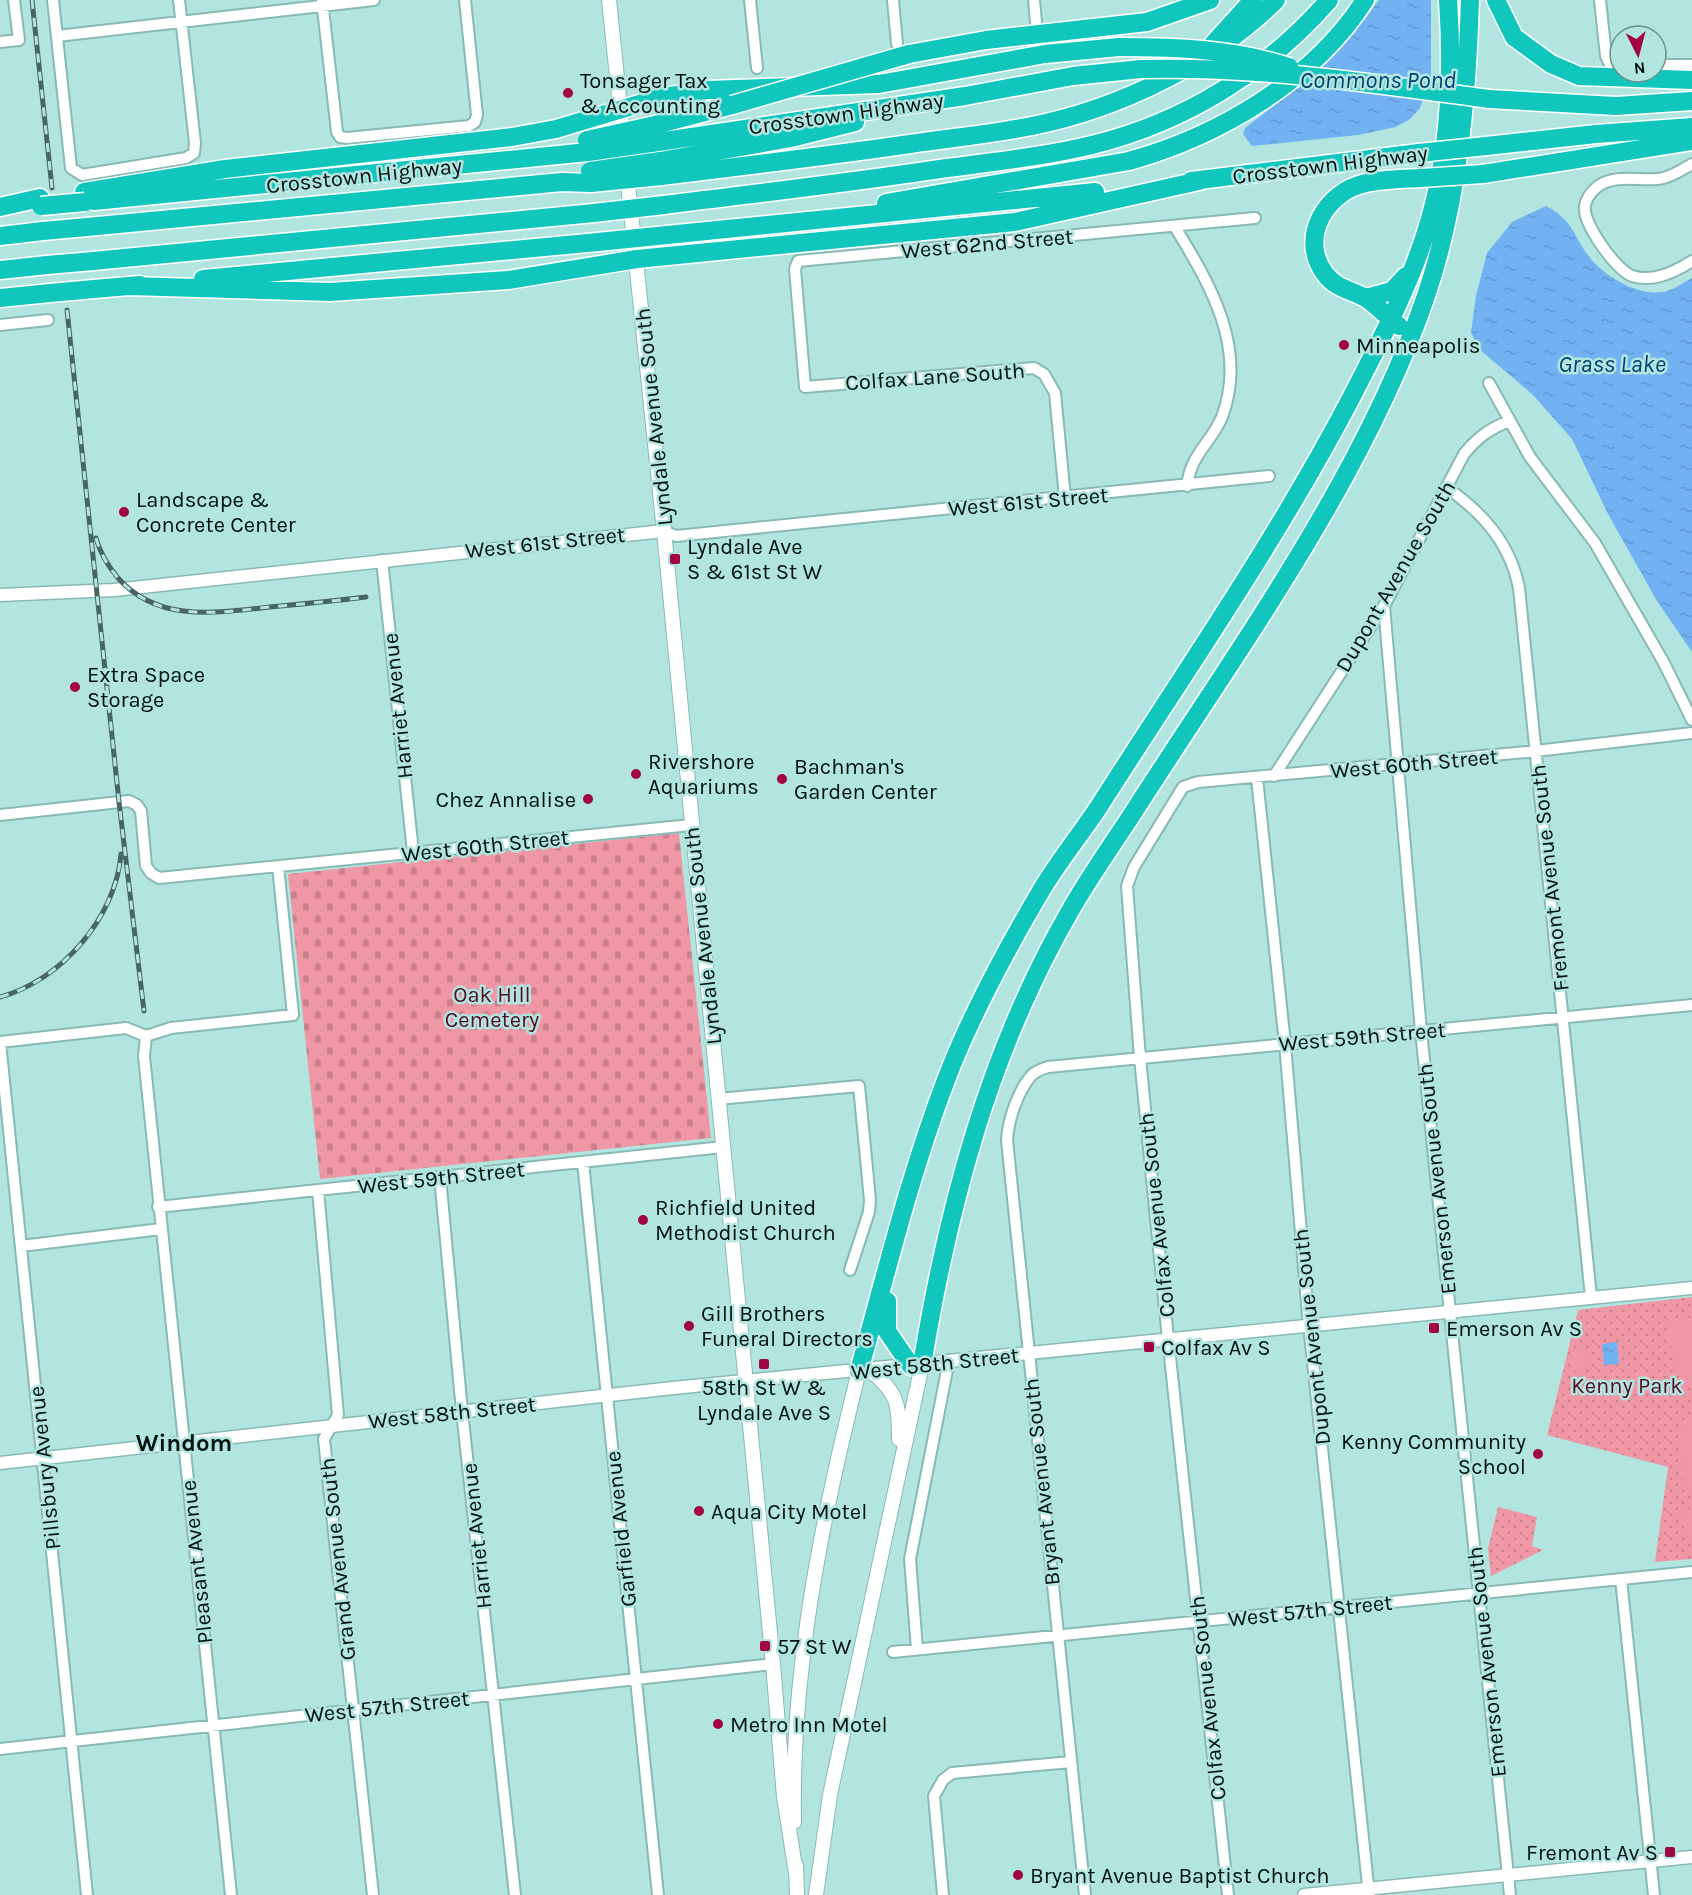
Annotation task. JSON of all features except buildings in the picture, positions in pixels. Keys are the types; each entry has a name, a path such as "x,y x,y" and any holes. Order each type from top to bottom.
{"highway":[{"path":"656,134 732,105 903,49 1147,22 1210,0"},
{"path":"1203,57 1230,22 1253,0"},
{"path":"0,236 562,182 660,168 865,150 1032,126 1092,110 1147,87 1203,57 1234,36 1276,0"},
{"path":"0,270 664,205 872,179 1093,145 1164,121 1236,83 1308,23 1329,0"},
{"path":"842,218 880,204 1129,161 1167,150 1219,128 1264,101 1318,56 1365,0"},
{"path":"865,1371 892,1254 928,1128 947,1076 981,1001 1043,887 1085,827 1291,506 1342,415 1390,320 1429,221 1442,162 1450,49 1448,0"},
{"path":"916,1365 965,1158 989,1086 1031,988 1069,911 1333,496 1370,427 1405,350 1426,295 1447,212 1466,90 1470,0"},
{"path":"1496,0 1514,36 1551,64 1579,76 1692,80"},
{"path":"83,190 225,169 512,137 620,111 659,98 707,90 879,84 1045,54 1119,46 1200,48 1251,55 1316,76"},
{"name":"Crosstown Highway","path":"0,209 40,202 83,190 486,164 656,134 965,96 1073,76 1142,69 1211,68 1316,76 1488,99 1616,106 1692,101"},
{"path":"660,168 965,96"},
{"name":"Crosstown Highway","path":"0,298 842,218 1203,180 1596,134 1692,127"},
{"path":"1405,350 1406,340 1401,328 1366,298 1337,286 1324,273 1315,250 1317,222 1327,206 1355,187 1366,183 1484,174 1692,141"},
{"path":"129,286 330,292 508,280 637,259 1015,222 1203,180"},
{"path":"1366,298 1392,291 1411,270"},
{"path":"892,1254 885,1322 887,1331 916,1365"}],"main road":[{"name":"Lyndale Avenue South","path":"609,0 664,531 784,1797 796,1872"},
{"path":"816,1895 830,1795 900,1462 916,1365"},
{"path":"797,1895 795,1775 808,1618 830,1491 865,1371 885,1382 898,1403 900,1462"}],"street":[{"path":"0,42 19,40 15,0"},
{"path":"53,0 71,168 83,190 186,158 194,153 195,143 179,0"},
{"path":"57,36 322,3 374,0"},
{"path":"322,3 337,132 340,137 469,126 475,122 477,115 465,0"},
{"path":"750,0 757,68"},
{"path":"893,0 903,49"},
{"path":"1034,0 1036,22"},
{"path":"1600,0 1608,58"},
{"path":"1668,64 1692,65"},
{"path":"1692,164 1662,179 1632,177 1599,185 1588,196 1584,208 1587,220 1615,265 1632,276 1654,278 1675,272 1692,261"},
{"name":"West 62nd Street","path":"805,387 795,269 798,261 1255,218"},
{"path":"1175,227 1218,309 1227,329 1231,351 1231,373 1221,417 1212,436 1191,464 1188,486"},
{"path":"0,325 48,320"},
{"name":"Colfax Lane South","path":"805,387 1034,368 1044,374 1055,393 1065,498"},
{"path":"1489,383 1530,457 1595,543 1664,663 1692,720"},
{"name":"Dupont Avenue South","path":"1274,776 1384,606 1464,454 1491,428 1509,421"},
{"name":"West 61st Street","path":"0,595 114,590 664,531 676,536 1269,476"},
{"name":"Fremont Avenue South","path":"1446,487 1466,501 1499,535 1515,570 1526,646 1591,1297"},
{"name":"Harriet Avenue","path":"382,560 412,852"},
{"name":"Emerson Avenue South","path":"1384,606 1421,1031 1510,1895"},
{"name":"West 60th Street","path":"1176,797 1183,787 1198,782 1398,765 1692,733"},
{"name":"Dupont Avenue South","path":"1257,778 1368,1891"},
{"name":"Colfax Avenue South","path":"1176,797 1134,867 1127,886 1140,1058 1168,1338 1228,1895"},
{"path":"0,815 129,801 137,805 141,811 146,866 159,878 278,866 292,1015 171,1028 146,1036 126,1028 0,1042"},
{"name":"West 60th Street","path":"278,866 691,825"},
{"name":"West 59th Street","path":"1033,1073 1048,1067 1692,1005"},
{"path":"146,1036 144,1056 158,1207"},
{"name":"Pillsbury Avenue","path":"0,1042 3,1108 21,1246 87,1895"},
{"name":"Bryant Avenue South","path":"1033,1073 1023,1087 1011,1118 1007,1140 1085,1895"},
{"path":"718,1099 859,1086 870,1200 869,1212 850,1270"},
{"name":"West 59th Street","path":"158,1207 723,1147"},
{"name":"Garfield Avenue","path":"583,1162 658,1895"},
{"name":"Harriet Avenue","path":"440,1177 462,1411 515,1895"},
{"name":"Grand Avenue South","path":"318,1190 338,1415 324,1439 373,1895"},
{"name":"Pleasant Avenue","path":"158,1207 231,1895"},
{"path":"21,1246 161,1229"},
{"name":"West 58th Street","path":"0,1463 607,1395 1692,1288"},
{"path":"917,1649 910,1559 949,1360"},
{"name":"West 57th Street","path":"893,1652 1057,1634 1272,1616 1339,1606 1692,1572"},
{"path":"1621,1579 1654,1895"},
{"name":"West 57th Street","path":"0,1749 773,1664"},
{"path":"944,1895 934,1796 943,1780 952,1773 1071,1762"},
{"path":"1304,1895 1368,1891 1651,1859 1692,1857"}],"green space":[{"name":"Oak Hill Cemetery","path":"679,833 711,1138 320,1179 288,874"},
{"name":"Kenny Park","path":"1692,1297 1692,1559 1655,1562 1668,1467 1547,1435 1578,1310"},
{"path":"1692,1317 1692,1382 1676,1374 1668,1325 1674,1319"},
{"path":"1589,1350 1591,1368 1574,1371 1572,1352"},
{"path":"1692,1421 1692,1490 1683,1482 1678,1430"},
{"path":"1498,1507 1537,1517 1532,1546 1543,1550 1491,1576 1488,1549"},
{"path":"1692,1509 1692,1543 1686,1544 1682,1510"}],"water":[{"name":"Commons Pond","path":"1379,0 1431,0 1431,76 1420,108 1410,119 1396,127 1358,135 1252,146 1243,134 1245,128 1317,69 1349,37"},
{"name":"Grass Lake","path":"1546,206 1566,221 1593,262 1620,282 1642,291 1663,292 1692,278 1692,652 1657,601 1608,514 1572,439 1533,395 1479,349 1471,332 1476,296 1487,253 1512,222"},
{"path":"1617,1342 1619,1364 1604,1365 1602,1344"}],"railway":[{"path":"32,0 52,188"},
{"path":"67,310 119,802 144,1011"},
{"path":"96,538 105,559 118,578 134,592 169,609 189,612 229,611 366,597"},
{"path":"0,997 23,989 44,977 82,943 97,923 109,901 117,878 121,854"}],"place":[{"name":"Tonsager Tax & Accounting","path":"568,93"},
{"name":"Minneapolis","path":"1344,345"},
{"name":"Landscape & Concrete Center","path":"124,512"},
{"name":"Lyndale Ave S & 61st St W","path":"675,559"},
{"name":"Extra Space Storage","path":"75,687"},
{"name":"Rivershore Aquariums","path":"636,774"},
{"name":"Bachman's Garden Center","path":"782,779"},
{"name":"Chez Annalise","path":"588,799"},
{"name":"Richfield United Methodist Church","path":"643,1220"},
{"name":"Gill Brothers Funeral Directors","path":"689,1326"},
{"name":"Emerson Av S","path":"1434,1328"},
{"name":"Colfax Av S","path":"1149,1347"},
{"name":"58th St W & Lyndale Ave S","path":"764,1364"},
{"name":"Kenny Community School","path":"1538,1454"},
{"name":"Aqua City Motel","path":"699,1511"},
{"name":"57 St W","path":"765,1646"},
{"name":"Metro Inn Motel","path":"718,1724"},
{"name":"Fremont Av S","path":"1670,1852"},
{"name":"Bryant Avenue Baptist Church","path":"1018,1875"}],"district":[{"name":"Windom","path":"184,1443"}]}
